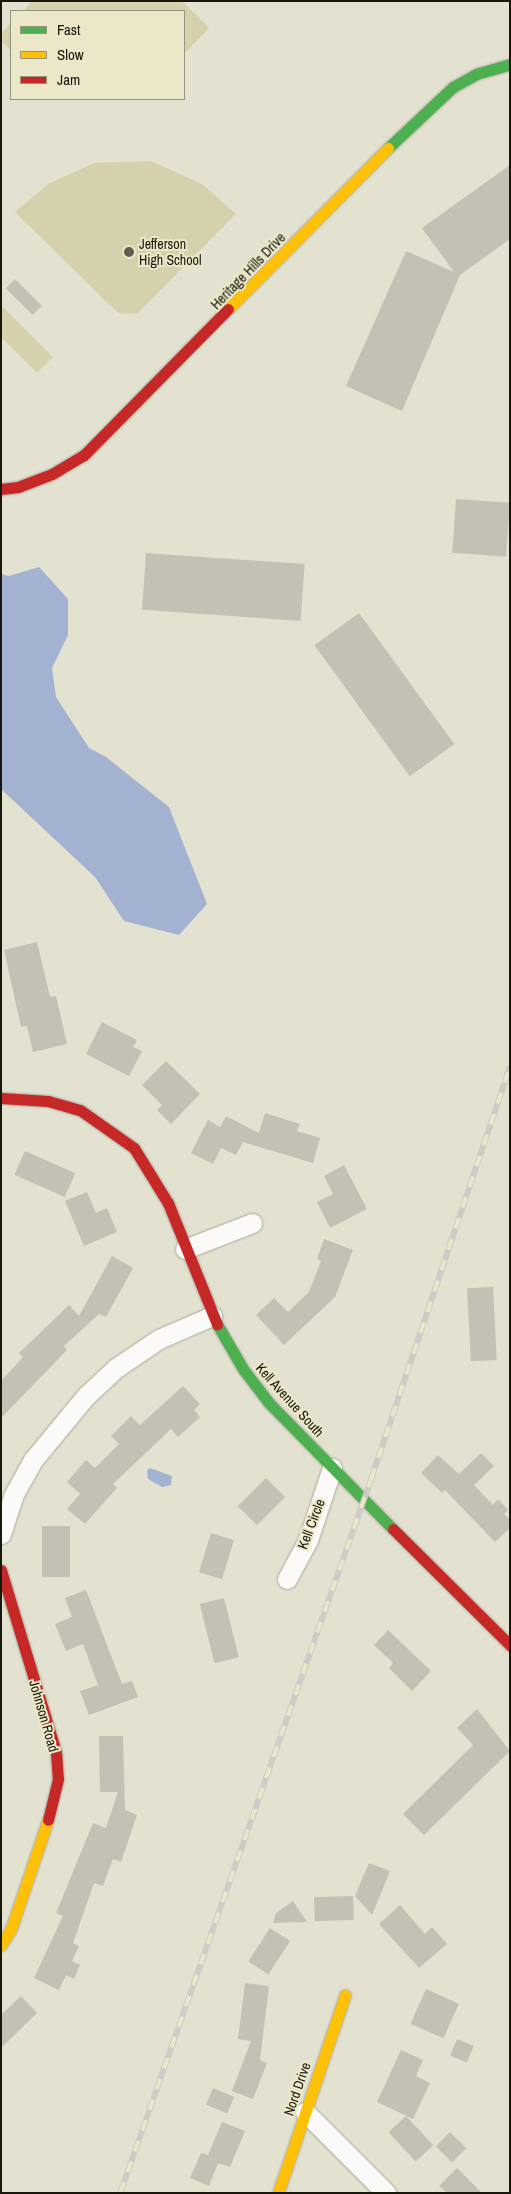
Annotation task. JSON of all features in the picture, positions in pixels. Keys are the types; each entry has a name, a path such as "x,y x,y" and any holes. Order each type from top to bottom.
{"street":[{"name":"Heritage Hills Drive","path":"1,489 18,487 52,474 84,455 432,104 452,87 476,74 510,64"},
{"name":"Kell Avenue South","path":"1,1098 48,1101 80,1110 127,1143 153,1174 168,1203 212,1316 243,1369 270,1403 332,1468 510,1645"},
{"path":"185,1249 252,1224"},
{"path":"1,1534 13,1496 33,1460 86,1396 116,1368 158,1339 212,1316"},
{"name":"Kell Circle","path":"287,1579 308,1540 332,1468"},
{"name":"Johnson Road","path":"1,1570 56,1752 58,1779 54,1804 11,1929 1,1945"},
{"name":"Nord Drive","path":"278,2193 345,1995"},
{"path":"305,2112 386,2193"}],"shaded area":[{"path":"32,1 182,1 209,28 185,53 185,10 24,10"},
{"path":"10,24 10,50 1,40 1,34"},
{"path":"151,161 202,184 236,214 137,314 118,313 15,212 48,184 94,163"},
{"path":"1,305 53,357 37,373 1,337"}],"water":[{"path":"39,567 68,599 68,635 52,668 56,697 89,748 106,757 169,807 207,904 179,935 124,921 95,877 1,789 1,574 9,576"},
{"path":"150,1468 172,1476 171,1485 162,1487 148,1479 147,1471"}],"building":[{"path":"510,165 510,239 460,275 402,411 346,386 406,251 454,272 422,228"},
{"path":"15,279 42,306 33,315 6,288"},
{"path":"456,499 510,503 506,557 452,553"},
{"path":"146,553 305,564 301,621 142,610"},
{"path":"359,613 454,744 410,776 315,645"},
{"path":"37,942 50,997 56,996 67,1044 33,1052 27,1026 21,1027 4,950"},
{"path":"102,1022 137,1040 133,1047 142,1051 129,1076 86,1054"},
{"path":"166,1061 200,1094 171,1124 157,1110 162,1105 142,1085"},
{"path":"265,1113 300,1124 297,1131 320,1138 313,1163 243,1142 236,1155 221,1148 213,1164 191,1153 208,1120 220,1127 226,1116 259,1133"},
{"path":"25,1151 75,1173 65,1197 14,1175"},
{"path":"344,1165 367,1209 330,1228 317,1202 333,1194 324,1176"},
{"path":"87,1192 96,1213 107,1208 117,1232 84,1246 65,1201"},
{"path":"324,1239 353,1250 335,1297 284,1345 256,1315 274,1298 288,1312 309,1292 321,1261 317,1259"},
{"path":"112,1256 133,1268 106,1317 99,1314 64,1346 67,1350 1,1418 1,1381 23,1357 19,1353 69,1305 79,1316"},
{"path":"493,1287 497,1360 471,1361 467,1288"},
{"path":"183,1386 200,1404 194,1410 200,1417 178,1437 171,1429 113,1484 117,1488 85,1524 67,1509 80,1494 67,1482 86,1460 95,1468 119,1444 111,1436 131,1416 140,1425"},
{"path":"481,1453 494,1466 474,1485 493,1505 498,1499 508,1510 504,1514 510,1520 510,1528 495,1542 445,1490 442,1493 421,1473 438,1455 459,1474"},
{"path":"266,1478 285,1497 257,1525 238,1506"},
{"path":"42,1526 70,1526 70,1577 42,1577"},
{"path":"211,1533 234,1540 222,1579 199,1572"},
{"path":"86,1590 122,1684 132,1681 138,1697 89,1715 80,1691 98,1685 83,1644 66,1651 55,1624 72,1617 65,1598"},
{"path":"224,1598 239,1657 214,1663 200,1604"},
{"path":"388,1630 431,1671 412,1691 389,1668 393,1663 374,1645"},
{"path":"477,1709 510,1751 424,1835 403,1814 473,1745 457,1728"},
{"path":"99,1736 123,1736 125,1810 137,1815 121,1862 113,1859 103,1886 94,1883 73,1943 79,1946 72,1961 80,1965 74,1979 66,1975 59,1990 34,1978 63,1916 56,1913 93,1823 106,1828 118,1792 100,1792"},
{"path":"369,1863 390,1871 372,1915 355,1896"},
{"path":"353,1896 354,1920 315,1921 314,1897"},
{"path":"293,1901 307,1922 273,1923 276,1913"},
{"path":"400,1905 425,1934 432,1927 447,1944 419,1968 379,1924"},
{"path":"270,1928 290,1941 268,1975 248,1962"},
{"path":"245,1983 269,1986 260,2060 267,2063 253,2099 232,2091 251,2041 238,2039"},
{"path":"426,1989 459,2004 443,2038 411,2024"},
{"path":"21,1996 37,2013 1,2048 1,2015"},
{"path":"457,2039 474,2046 467,2062 450,2056"},
{"path":"401,2050 423,2060 416,2076 430,2083 413,2119 377,2102"},
{"path":"213,2088 234,2097 227,2114 206,2105"},
{"path":"406,2116 433,2145 416,2162 388,2132"},
{"path":"222,2122 245,2131 230,2167 218,2163 209,2186 190,2178 201,2153 208,2155"},
{"path":"450,2132 466,2148 452,2162 436,2146"},
{"path":"457,2168 482,2193 447,2193 439,2186"}],"railway":[{"path":"120,2193 371,1479 510,1067"}],"traffic: fast":[{"path":"388,148 453,87 476,74 510,64"},
{"path":"217,1324 243,1369 269,1403 393,1529"}],"traffic: slow":[{"path":"228,309 388,148"},
{"path":"1,1945 11,1929 48,1820"},
{"path":"278,2193 345,1995"}],"traffic: jam":[{"path":"1,489 18,487 52,474 84,455 228,309"},
{"path":"1,1098 48,1101 80,1110 134,1148 168,1203 217,1324"},
{"path":"393,1529 510,1645"},
{"path":"1,1570 56,1752 58,1779 48,1820"}],"place":[{"name":"Jefferson High School","path":"129,252"}]}
